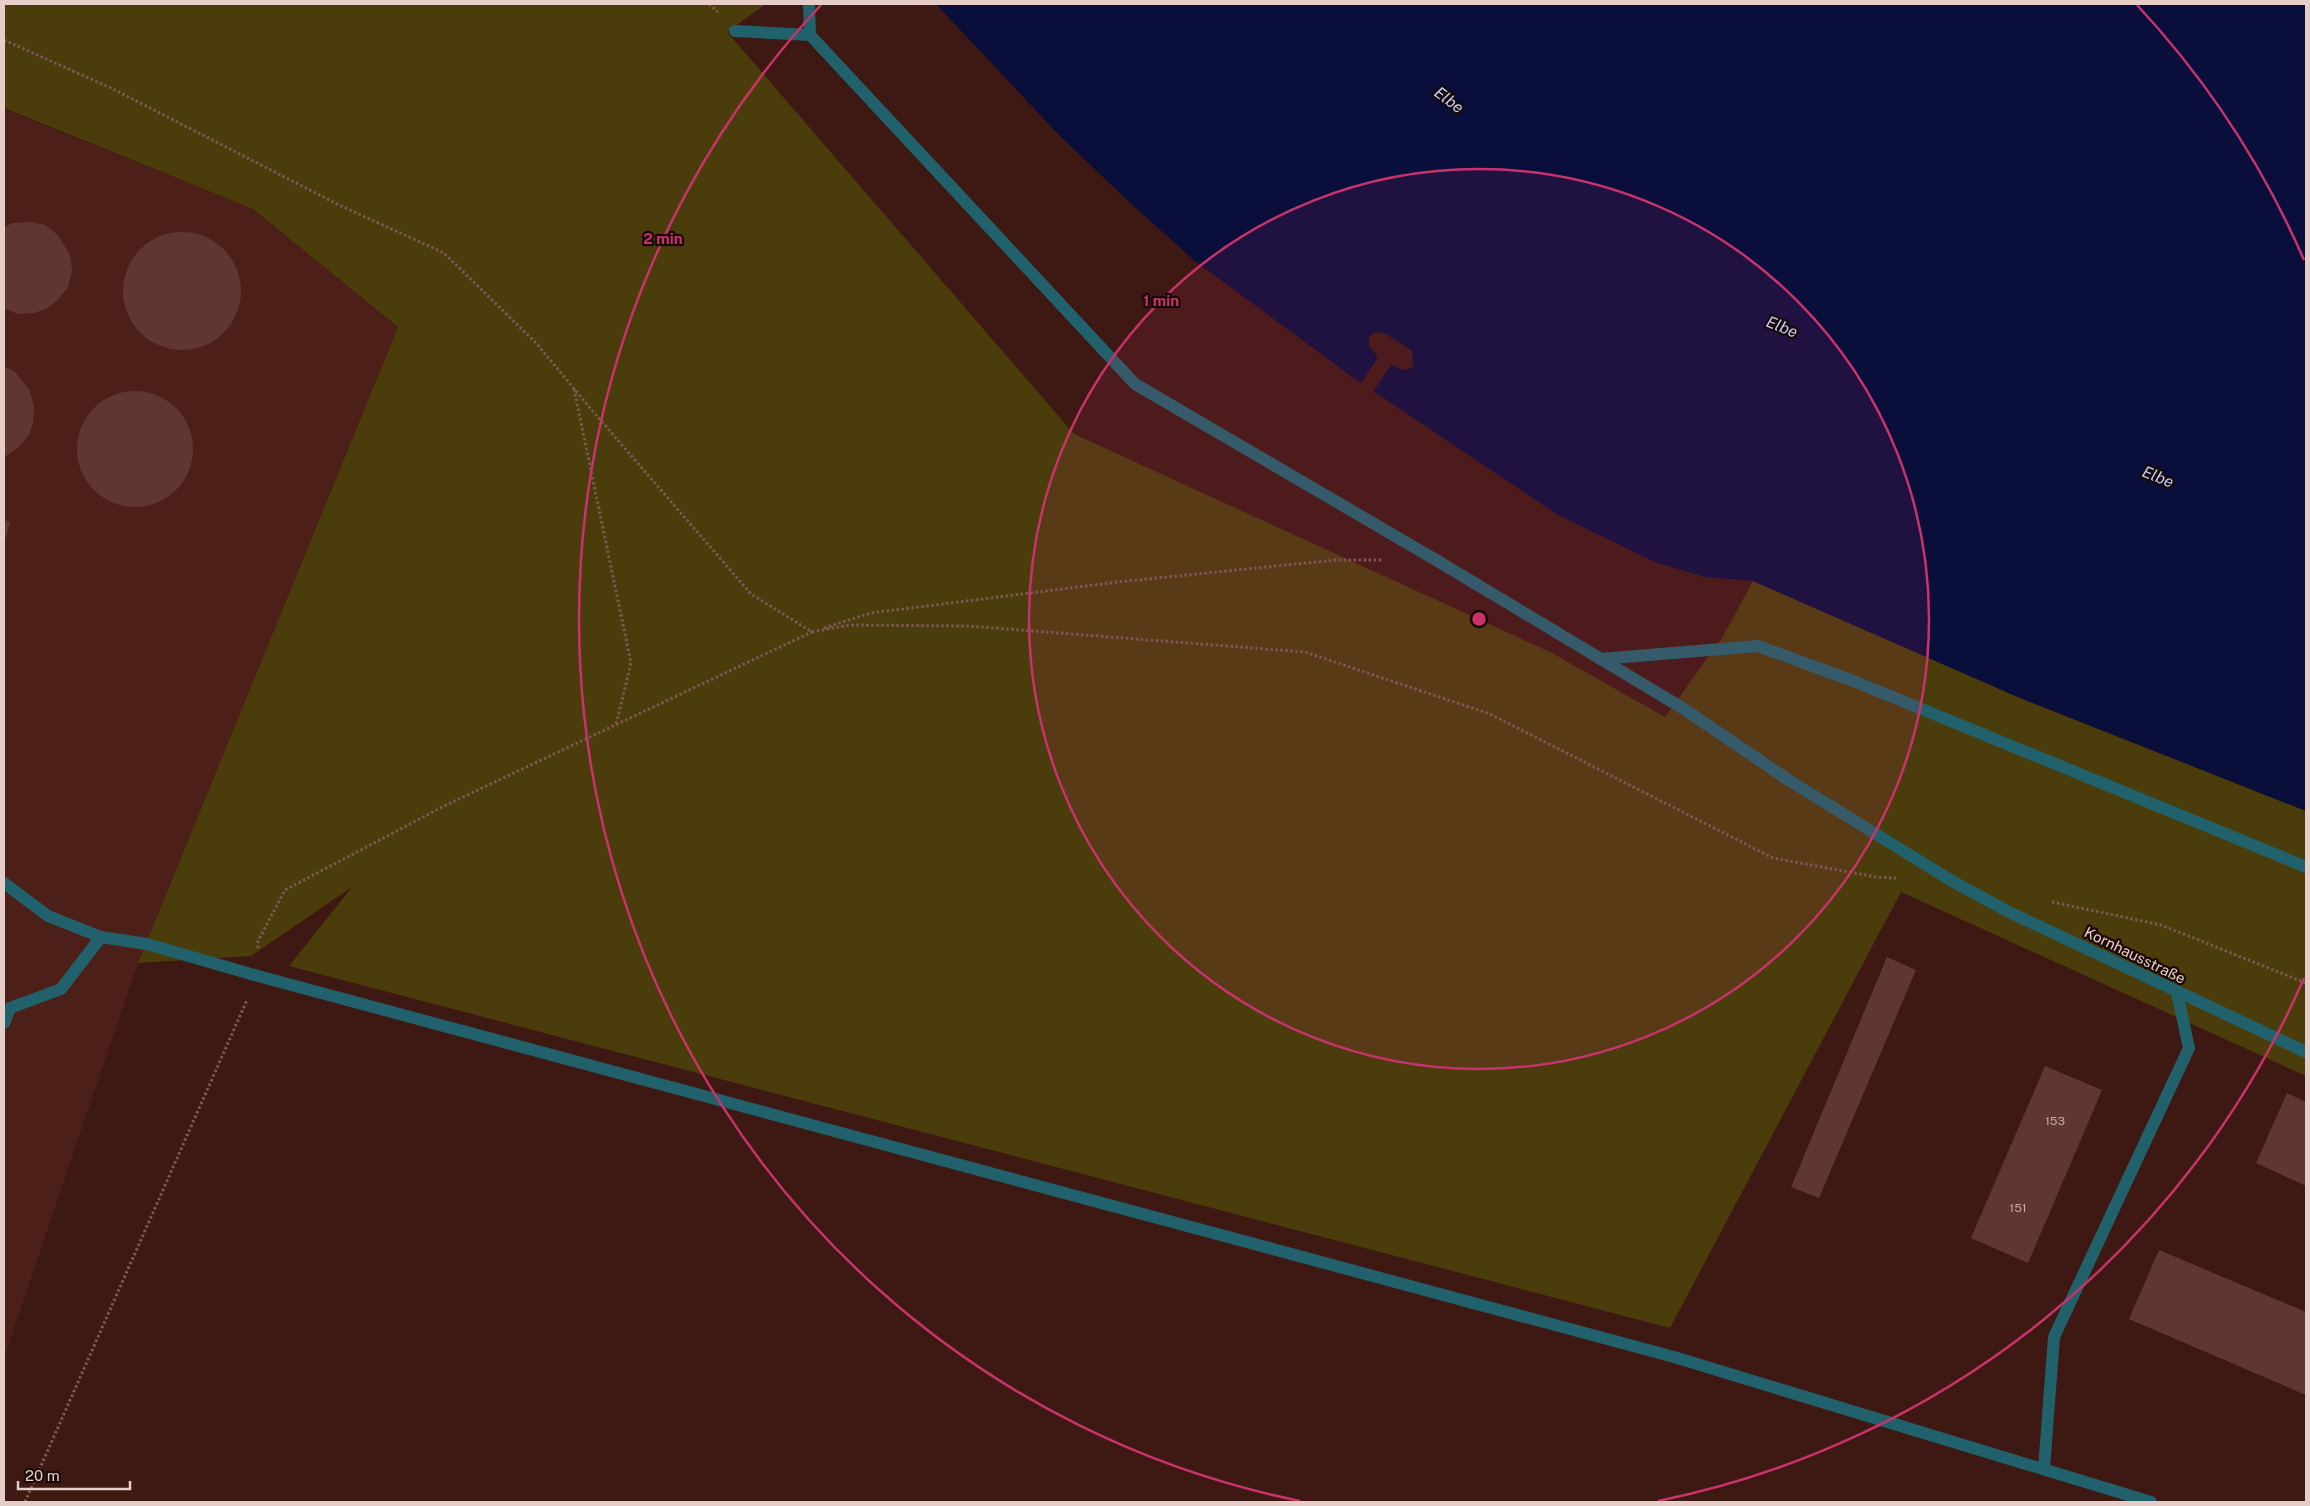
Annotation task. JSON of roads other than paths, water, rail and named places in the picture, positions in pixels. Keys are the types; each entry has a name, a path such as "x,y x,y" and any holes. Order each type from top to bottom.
{"street":[{"path":"735,31 810,35 809,4"},
{"name":"Kornhausstraße","path":"810,35 1135,384 1436,560 1684,709 1790,781 1952,881 2009,912 2177,993 2306,1052"},
{"path":"1600,659 1758,646 1856,682 2306,867"},
{"path":"4,883 48,916 101,937 147,944 258,976 1674,1357 2151,1502"},
{"path":"4,1024 10,1008 61,989 101,937"},
{"path":"2044,1468 2054,1337 2189,1048 2177,993"}],"water":[{"name":"Elbe","path":"936,4 2306,4 2306,811 2020,698 1753,581 1705,577 1655,562 1558,515 1351,376 1195,261 1059,135"}]}
